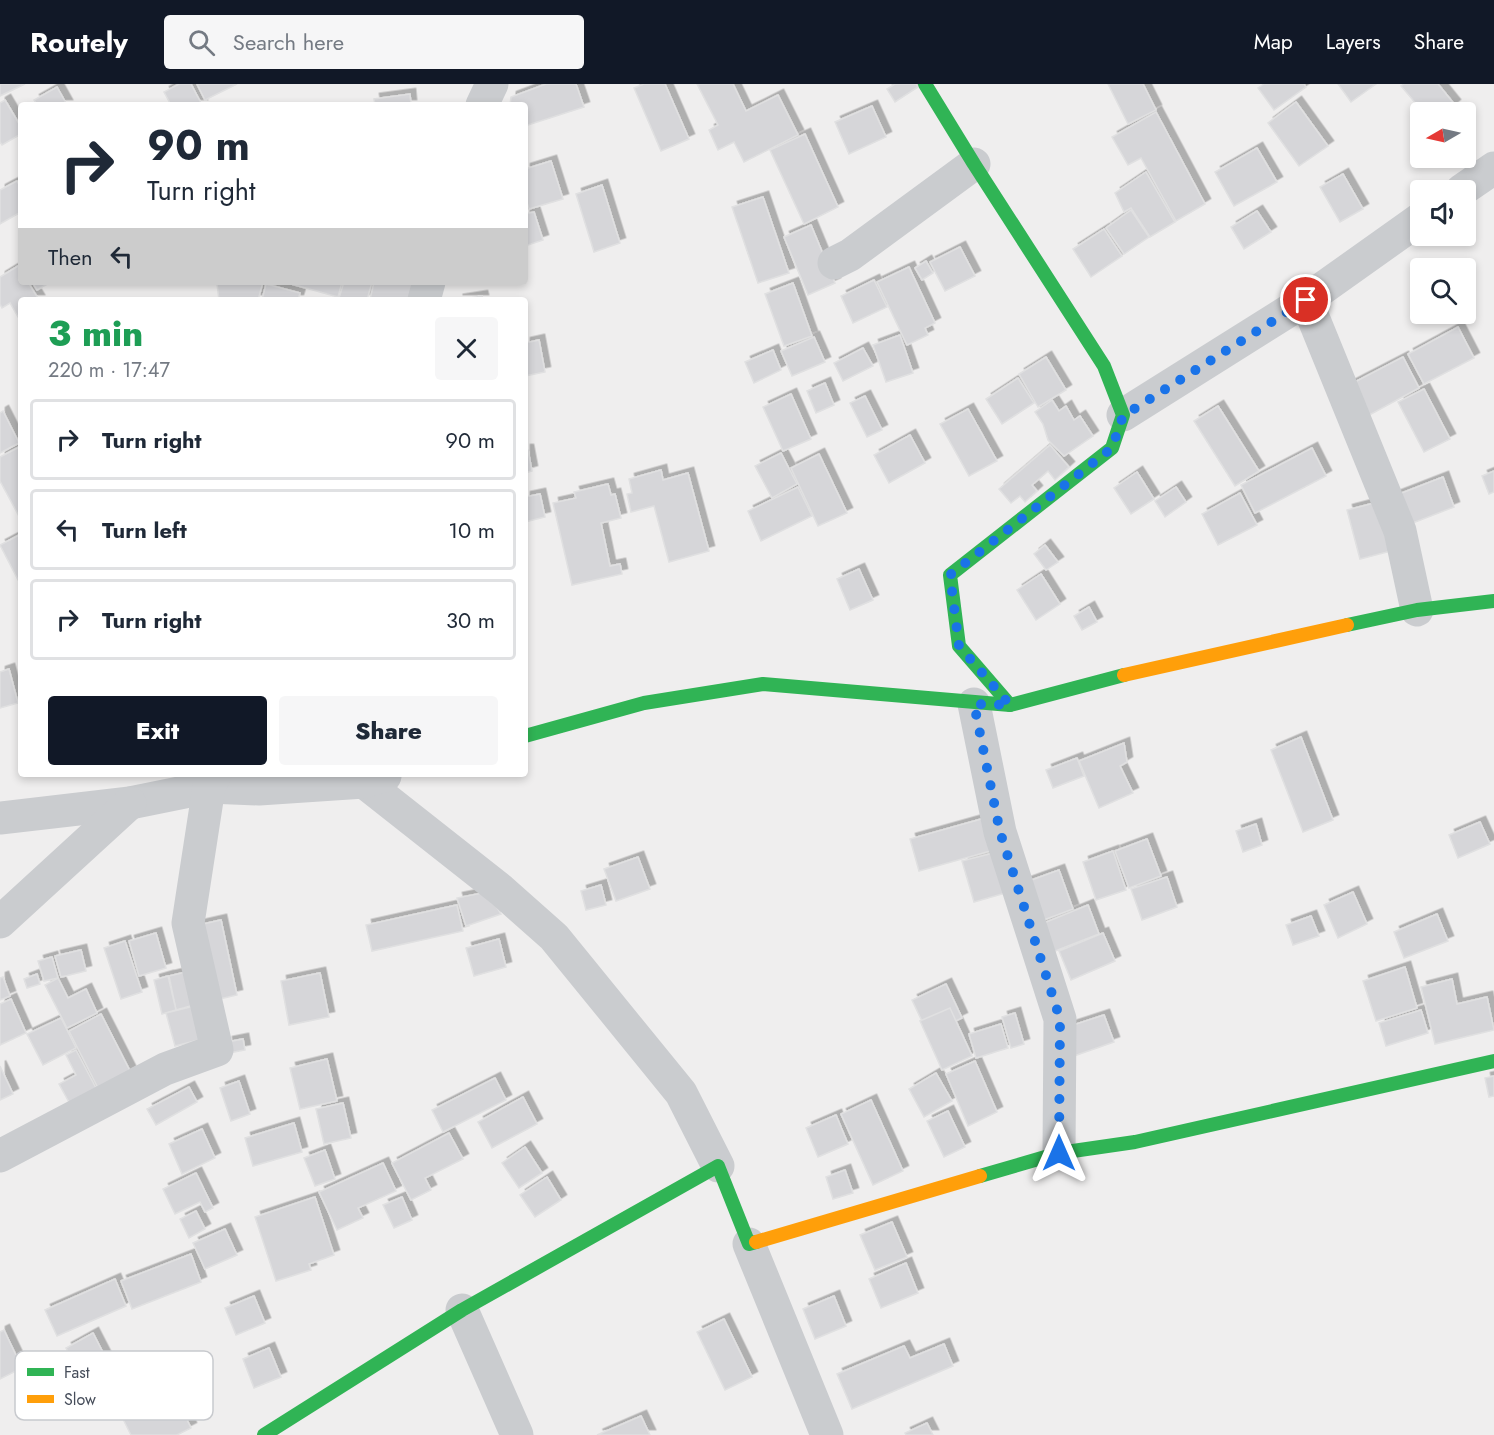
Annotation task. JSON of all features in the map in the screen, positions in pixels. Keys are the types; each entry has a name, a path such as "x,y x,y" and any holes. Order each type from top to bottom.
{"street":[{"path":"483,102 492,84"},
{"path":"925,84 1104,366 1123,416"},
{"path":"834,263 850,255 974,164"},
{"path":"1476,180 1494,168"},
{"path":"1010,705 959,646 950,575 1112,448 1123,416 1306,300 1410,226"},
{"path":"1306,300 1400,531 1417,610"},
{"path":"528,735 644,703 763,684 974,704 1010,705 1139,671 1417,610 1494,601"},
{"path":"974,704 1000,832 1060,1019 1059,1153"},
{"path":"0,818 130,803 212,781 260,789 377,778 554,937 681,1094 718,1166 827,1435"},
{"path":"0,1156 165,1068 217,1050 188,923 212,781"},
{"path":"0,922 130,803"},
{"path":"749,1244 1059,1153 1135,1142 1494,1061"},
{"path":"264,1435 462,1310 718,1166"},
{"path":"462,1310 517,1435"}],"building":[{"path":"0,84 25,84 0,96"},
{"path":"179,84 191,84 200,102 169,102 164,92"},
{"path":"197,84 237,84 205,100"},
{"path":"546,84 576,84 584,107 528,125 528,102 510,102 511,97"},
{"path":"644,84 665,84 689,139 661,151 634,88"},
{"path":"697,84 733,84 746,111 778,95 798,135 744,162 734,142 718,150 709,130 718,125"},
{"path":"895,84 916,84 918,87 895,102 887,89"},
{"path":"1108,84 1143,84 1156,110 1128,124"},
{"path":"1264,84 1304,84 1306,87 1274,110 1258,88"},
{"path":"1338,84 1376,84 1351,102"},
{"path":"1404,84 1438,84 1453,102 1415,102 1401,86"},
{"path":"57,87 65,102 35,102 34,100"},
{"path":"410,94 411,102 374,102 374,99"},
{"path":"5,100 18,122 18,136 2,145 0,142 0,103"},
{"path":"1296,102 1328,146 1299,166 1268,123"},
{"path":"872,106 886,137 849,154 835,122"},
{"path":"1156,112 1205,204 1176,221 1141,158 1128,165 1112,137"},
{"path":"805,134 838,207 804,224 770,150"},
{"path":"1257,148 1277,182 1234,206 1215,172"},
{"path":"551,161 563,199 529,209 528,168"},
{"path":"1146,172 1175,222 1150,237 1131,208 1124,212 1115,193"},
{"path":"1343,174 1363,209 1340,222 1320,187"},
{"path":"17,181 18,183 18,214 0,224 0,190"},
{"path":"602,185 620,243 594,252 576,194"},
{"path":"763,197 789,273 758,283 732,207"},
{"path":"1131,210 1149,237 1124,254 1106,228"},
{"path":"1257,211 1271,232 1244,249 1231,227"},
{"path":"534,212 543,240 528,245 528,213"},
{"path":"811,225 835,283 808,295 784,237"},
{"path":"1104,229 1122,256 1091,277 1073,249"},
{"path":"960,247 975,276 945,291 930,262"},
{"path":"926,261 933,273 922,280 915,268"},
{"path":"18,266 18,285 30,285 37,297 18,297 18,317 10,303 2,308 0,304 0,277"},
{"path":"909,267 935,323 925,328 928,335 907,345 877,282"},
{"path":"874,280 887,307 853,323 841,296"},
{"path":"793,283 812,336 784,346 765,294"},
{"path":"34,285 46,285 37,290"},
{"path":"217,285 262,285 259,297 219,297"},
{"path":"266,285 300,293 299,297 263,297"},
{"path":"295,285 341,285 338,297"},
{"path":"343,285 371,285 368,297 339,297"},
{"path":"373,285 412,285 410,297 371,297"},
{"path":"1458,327 1474,358 1424,384 1408,354"},
{"path":"900,335 913,373 886,382 873,345"},
{"path":"814,337 825,362 792,376 781,351"},
{"path":"539,340 545,372 528,375 528,342"},
{"path":"863,348 873,366 843,381 834,363"},
{"path":"773,350 781,370 754,383 745,362"},
{"path":"1046,357 1066,390 1038,407 1019,374"},
{"path":"1403,357 1419,388 1364,418 1347,386"},
{"path":"1018,378 1034,403 1002,424 986,399"},
{"path":"825,383 834,405 816,413 807,391"},
{"path":"1424,389 1450,439 1424,452 1398,402"},
{"path":"791,394 811,439 783,451 763,407"},
{"path":"865,396 882,430 867,437 850,403"},
{"path":"1052,400 1059,411 1066,406 1074,420 1080,416 1093,436 1064,456 1048,440 1043,424 1035,412"},
{"path":"1218,406 1259,471 1235,486 1194,421"},
{"path":"968,409 997,461 969,476 940,424"},
{"path":"3,411 18,444 0,453 0,413"},
{"path":"910,435 925,463 889,483 874,455"},
{"path":"1050,445 1069,467 1055,480 1048,471 1032,485 1037,491 1025,502 1020,496 1011,503 999,489"},
{"path":"18,448 18,514 0,481 0,457"},
{"path":"1312,448 1326,476 1255,513 1241,485"},
{"path":"528,450 532,471 528,472"},
{"path":"781,453 797,484 772,498 755,466"},
{"path":"819,454 847,513 818,526 791,468"},
{"path":"661,470 663,480 688,473 709,551 669,562 654,506 631,512 627,494 632,493 629,479"},
{"path":"1494,471 1494,492 1489,494 1482,476"},
{"path":"1137,472 1154,499 1131,514 1114,488"},
{"path":"1443,477 1454,507 1405,526 1394,496"},
{"path":"608,484 611,495 615,494 621,518 601,523 610,566 620,564 622,574 572,585 553,503 576,498 574,492"},
{"path":"798,487 812,516 761,541 748,511"},
{"path":"1176,487 1186,502 1165,517 1155,501"},
{"path":"1240,493 1257,525 1218,545 1202,514"},
{"path":"540,494 545,517 528,521 528,496"},
{"path":"1382,501 1395,550 1360,559 1347,510"},
{"path":"18,536 18,580 0,545"},
{"path":"1045,545 1058,562 1046,570 1034,554"},
{"path":"859,569 873,600 850,610 837,579"},
{"path":"1041,574 1060,604 1036,620 1017,590"},
{"path":"1089,607 1097,622 1082,630 1074,616"},
{"path":"9,669 18,703 0,708 0,672"},
{"path":"1301,737 1333,820 1303,832 1271,750"},
{"path":"1124,743 1127,762 1120,766 1133,793 1099,808 1079,761"},
{"path":"1077,758 1084,776 1053,788 1046,770"},
{"path":"985,818 994,850 919,871 910,839"},
{"path":"1480,822 1490,844 1458,858 1449,835"},
{"path":"1256,824 1262,845 1243,852 1236,831"},
{"path":"1147,839 1161,876 1129,888 1115,851"},
{"path":"1113,851 1126,890 1096,900 1083,862"},
{"path":"997,852 1009,892 974,902 962,861"},
{"path":"638,857 650,889 616,901 604,869"},
{"path":"1059,870 1073,909 1041,921 1026,882"},
{"path":"1167,877 1177,907 1142,920 1131,889"},
{"path":"601,885 606,905 586,910 581,891"},
{"path":"487,892 501,914 466,926 457,898"},
{"path":"1353,892 1367,924 1338,938 1324,905"},
{"path":"457,905 463,931 372,951 366,925"},
{"path":"1088,905 1099,934 1050,953 1039,925"},
{"path":"1437,914 1448,941 1404,958 1394,932"},
{"path":"1311,916 1319,936 1293,945 1286,925"},
{"path":"221,920 237,995 211,1001 194,926"},
{"path":"156,933 166,968 139,976 129,941"},
{"path":"1103,933 1115,961 1071,980 1059,951"},
{"path":"499,939 506,967 474,976 466,948"},
{"path":"125,941 142,992 121,999 104,948"},
{"path":"81,950 86,971 61,977 55,956"},
{"path":"52,957 58,978 44,981 38,961"},
{"path":"1405,967 1417,1008 1376,1021 1363,981"},
{"path":"186,972 194,1005 176,1010 169,976"},
{"path":"320,973 329,1017 289,1025 281,981"},
{"path":"37,974 40,984 27,988 24,979"},
{"path":"168,976 176,1010 162,1014 154,980"},
{"path":"3,977 10,996 0,1000 0,978"},
{"path":"58,978 68,998 86,989 97,1013 67,1028 45,985"},
{"path":"1452,979 1457,1004 1487,997 1494,1030 1435,1044 1421,987"},
{"path":"946,984 962,1018 928,1034 912,1000"},
{"path":"11,999 26,1033 0,1045 0,1004"},
{"path":"194,1006 203,1039 175,1046 166,1013"},
{"path":"950,1008 972,1056 942,1070 920,1021"},
{"path":"1421,1010 1428,1033 1386,1046 1379,1023"},
{"path":"1015,1013 1024,1044 1011,1048 1002,1017"},
{"path":"101,1014 130,1071 98,1088 69,1031"},
{"path":"1104,1015 1114,1042 1074,1056 1064,1028"},
{"path":"61,1018 76,1048 43,1065 27,1034"},
{"path":"1001,1024 1008,1048 976,1058 969,1034"},
{"path":"243,1039 245,1050 229,1053 227,1042"},
{"path":"76,1050 97,1090 70,1104 59,1084 76,1075 66,1055"},
{"path":"327,1059 337,1101 300,1109 290,1068"},
{"path":"975,1061 997,1112 968,1126 946,1074"},
{"path":"0,1066 13,1094 0,1100"},
{"path":"936,1073 952,1101 924,1117 909,1089"},
{"path":"1494,1076 1494,1096 1489,1097 1485,1078"},
{"path":"495,1078 506,1100 443,1132 432,1110"},
{"path":"239,1081 250,1114 231,1121 220,1088"},
{"path":"189,1087 197,1102 156,1125 147,1109"},
{"path":"523,1097 537,1124 492,1148 478,1122"},
{"path":"871,1100 903,1171 873,1185 841,1114"},
{"path":"343,1103 351,1138 324,1144 316,1109"},
{"path":"948,1111 965,1147 944,1157 927,1121"},
{"path":"836,1115 848,1144 818,1157 806,1128"},
{"path":"294,1123 302,1152 253,1166 245,1138"},
{"path":"202,1129 215,1158 182,1174 169,1144"},
{"path":"449,1133 463,1159 425,1178 431,1190 411,1200 392,1163"},
{"path":"525,1147 542,1173 519,1188 502,1163"},
{"path":"325,1150 335,1179 315,1186 304,1158"},
{"path":"383,1163 396,1191 358,1208 363,1218 337,1230 319,1192"},
{"path":"845,1170 853,1193 833,1199 826,1177"},
{"path":"196,1173 213,1208 205,1212 200,1202 175,1214 163,1189"},
{"path":"547,1177 561,1200 535,1217 520,1195"},
{"path":"315,1197 334,1255 309,1264 311,1270 276,1281 255,1217"},
{"path":"402,1197 412,1220 394,1228 383,1205"},
{"path":"196,1211 205,1229 189,1238 180,1219"},
{"path":"892,1222 907,1257 875,1270 860,1235"},
{"path":"225,1229 237,1255 205,1269 193,1243"},
{"path":"191,1254 201,1282 132,1309 121,1281"},
{"path":"906,1263 918,1293 881,1308 869,1279"},
{"path":"115,1279 126,1306 57,1336 45,1310"},
{"path":"254,1296 265,1323 236,1335 225,1308"},
{"path":"834,1296 846,1326 815,1339 803,1309"},
{"path":"724,1319 752,1377 725,1390 697,1332"},
{"path":"4,1330 15,1353 15,1372 0,1379 0,1332"},
{"path":"93,1333 102,1351 68,1351 66,1348"},
{"path":"944,1344 953,1366 852,1409 837,1374 904,1346 910,1358"},
{"path":"269,1348 281,1377 254,1388 243,1359"},
{"path":"641,1416 650,1435 597,1435"},
{"path":"124,1420 187,1420 191,1428 177,1435 131,1435"},
{"path":"927,1423 933,1435 906,1435 905,1433"}],"traffic: fast":[{"path":"925,84 1104,366 1123,415 1112,448 950,575 959,646 1010,705"},
{"path":"1347,625 1417,610 1494,601"},
{"path":"528,735 644,703 763,684 1010,705 1124,675"},
{"path":"980,1176 1059,1153 1135,1142 1494,1061"},
{"path":"264,1435 462,1310 718,1166 749,1244 756,1242"}],"traffic: slow":[{"path":"1124,675 1347,625"},
{"path":"756,1242 980,1176"}],"route":[{"path":"1059,1153 1060,1019 1000,832 974,704 1010,705 959,646 950,575 1112,448 1123,416 1306,300"}]}
